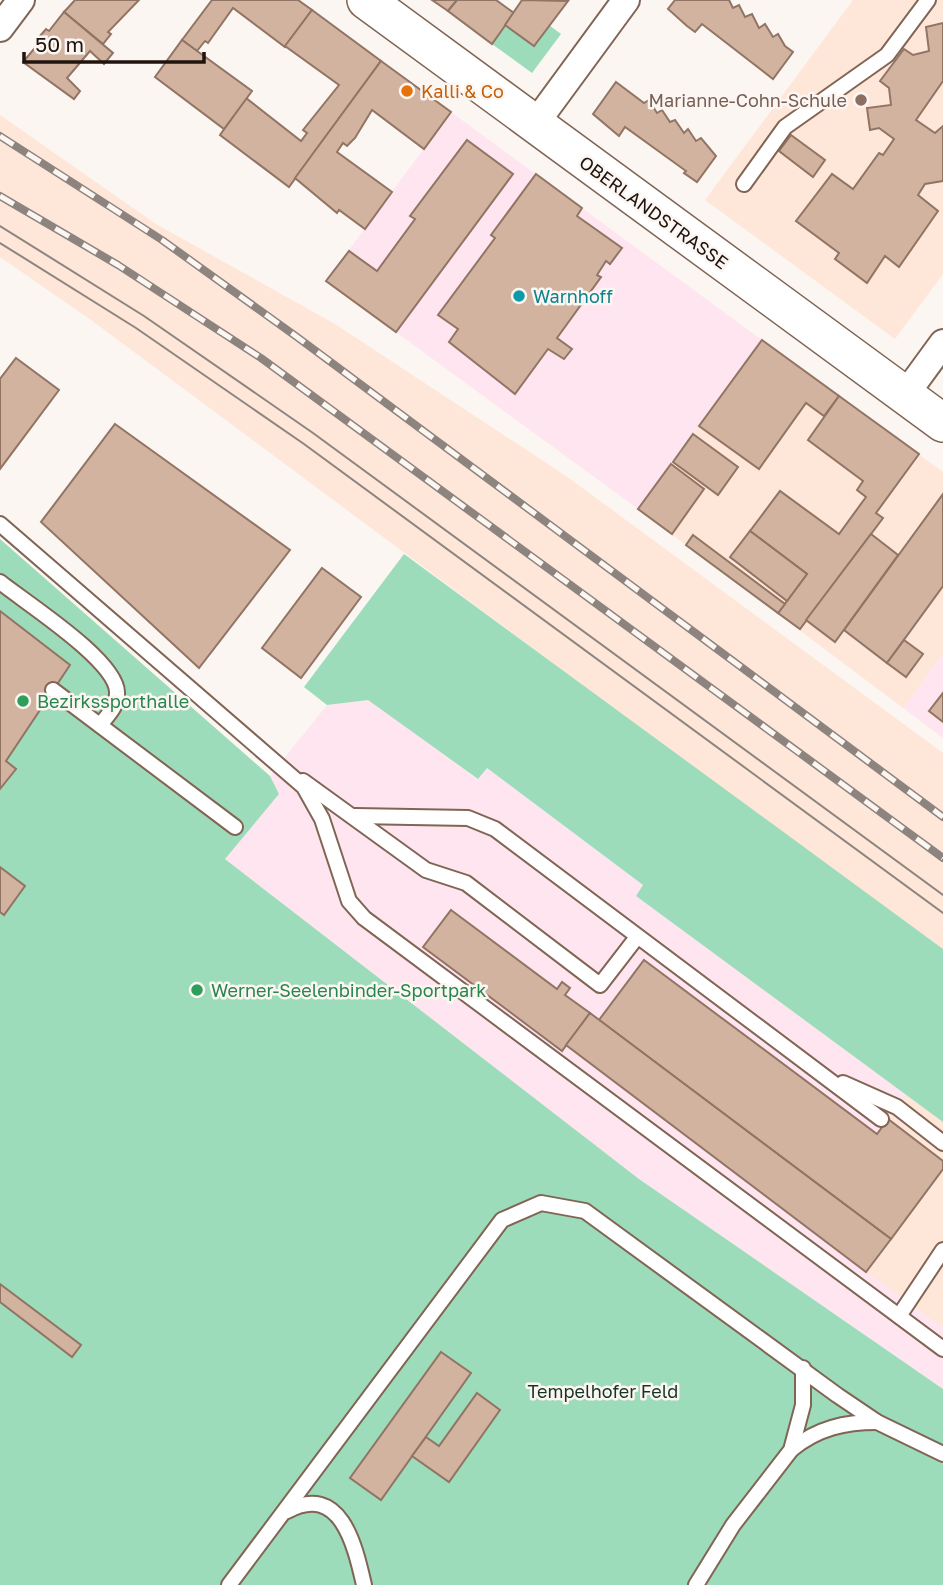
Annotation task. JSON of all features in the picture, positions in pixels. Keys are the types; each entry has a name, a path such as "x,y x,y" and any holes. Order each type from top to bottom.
{"street":[{"path":"0,29 21,0"},
{"name":"OBERLANDSTRASSE","path":"366,0 943,423"},
{"path":"535,124 626,0"},
{"path":"905,395 943,343"}],"lane":[{"path":"744,184 785,127 887,55 928,0"},
{"path":"0,524 304,787 322,819 349,901 364,918 943,1349"},
{"path":"0,582 77,642 116,682 116,703 100,725"},
{"path":"53,690 235,827"},
{"path":"279,765 355,816 426,870 466,883 600,985 637,937"},
{"path":"355,816 468,818 481,822 881,1119"},
{"path":"819,1073 897,1107 943,1143"},
{"path":"229,1585 502,1220 541,1203 586,1211 877,1422 943,1454"},
{"path":"899,1316 943,1250"},
{"path":"791,1450 803,1405 803,1368"},
{"path":"696,1585 733,1525 791,1450 822,1430 858,1422 877,1422"},
{"path":"285,1511 302,1503 324,1504 353,1540 364,1585"}],"shaded area":[{"name":"Marianne-Cohn-Schule","path":"853,0 943,0 943,274 895,339 705,200"},
{"path":"451,112 762,340 638,509 326,281"},
{"path":"0,115 156,224 335,324 566,476 943,753 943,949 744,805 91,320 0,257"},
{"path":"762,340 943,472 943,654 903,708 638,509"},
{"path":"943,654 943,738 903,708"},
{"path":"368,699 477,779 487,768 644,886 636,896 943,1122 943,1389 639,1179 224,858 279,794 270,776 327,705"},
{"path":"906,1095 943,1122 943,1161 888,1119"},
{"path":"943,1169 943,1327 866,1272"}],"green space":[{"path":"506,25 534,46 549,25 561,34 532,73 492,44"},
{"name":"Werner-Seelenbinder-Sportpark","path":"0,539 270,776 279,794 225,859 639,1179 943,1389 943,1585 0,1585"},
{"path":"404,554 943,949 943,1122 636,896 643,885 487,768 478,779 368,700 327,705 304,687"}],"building":[{"path":"75,0 139,0 108,32 111,34 103,44 64,12"},
{"path":"212,0 298,0 312,10 285,47 233,8 208,43 205,41 197,51 182,40"},
{"path":"432,0 457,0 448,11"},
{"path":"457,0 496,0 514,13 492,44 448,11"},
{"path":"522,0 568,1 534,46 505,25"},
{"path":"675,0 729,0 733,8 739,5 745,17 752,14 759,28 765,24 773,37 778,34 785,46 793,52 773,79 702,24 695,32 687,26 668,9"},
{"path":"312,10 381,61 289,187 220,135 246,98 301,141 307,133 303,130 339,85 285,46"},
{"path":"64,12 113,53 104,64 90,51 67,78 80,91 74,99 23,62 39,43 36,40 46,29 49,31"},
{"path":"943,23 943,81 916,120 935,133 943,126 943,181 925,184 918,195 938,211 899,267 885,256 867,283 835,259 839,253 796,221 832,174 853,189 879,153 883,155 894,139 879,128 870,130 867,108 891,105 889,88 880,81 904,49 913,55 929,51 926,27"},
{"path":"182,40 252,91 224,129 155,77"},
{"path":"381,61 451,112 424,149 372,110 355,138 347,146 343,143 337,152 392,192 365,229 339,210 337,213 295,178"},
{"path":"616,82 644,103 649,100 657,113 662,110 670,122 675,120 684,133 688,129 696,141 701,138 716,156 697,182 625,127 619,136 593,114"},
{"path":"791,135 825,160 813,177 779,151"},
{"path":"467,140 513,174 396,332 326,281 349,251 377,271 415,219 410,216"},
{"name":"Warnhoff","path":"536,174 582,208 577,216 622,248 610,264 606,261 597,275 601,277 557,338 572,349 564,359 548,349 515,394 449,342 458,329 438,315 495,238 491,235"},
{"path":"762,340 839,396 824,416 806,403 759,469 699,426"},
{"path":"16,358 59,390 0,469 0,379"},
{"path":"839,396 919,454 876,513 883,518 800,629 778,613 807,574 750,531 780,491 839,534 866,497 857,490 863,481 808,440"},
{"path":"115,424 290,550 199,668 41,522"},
{"path":"693,434 738,467 718,495 673,462"},
{"path":"671,464 704,489 672,534 638,509"},
{"path":"943,494 943,586 887,663 844,630"},
{"path":"750,531 807,574 787,601 730,557"},
{"path":"871,534 898,555 835,642 806,620"},
{"path":"693,535 785,604 778,613 686,545"},
{"path":"322,568 361,597 301,678 262,648"},
{"name":"Bezirkssporthalle","path":"0,611 70,665 6,761 16,769 0,789"},
{"path":"904,640 923,654 906,677 887,663"},
{"path":"943,693 943,722 929,711"},
{"path":"0,867 25,886 4,915 0,912"},
{"path":"451,910 557,989 562,982 570,988 565,995 590,1013 562,1051 423,947"},
{"path":"644,960 877,1134 888,1119 943,1161 943,1169 891,1239 599,1020"},
{"path":"590,1013 891,1239 866,1272 566,1045"},
{"path":"0,1284 81,1345 72,1357 0,1302"},
{"path":"441,1352 471,1373 381,1500 350,1478"},
{"path":"477,1393 500,1410 449,1482 412,1456 426,1437 439,1446"}],"tram line":[{"path":"0,226 144,316 313,433 943,895"},
{"path":"0,243 136,328 304,444 943,913"}],"railway":[{"path":"0,136 162,240 297,337 943,817"},
{"path":"0,196 118,265 261,358 943,858"}],"place":[{"name":"Kalli & Co","path":"407,91"},
{"name":"Marianne-Cohn-Schule","path":"861,100"},
{"name":"Warnhoff","path":"519,296"},
{"name":"Bezirkssporthalle","path":"23,701"},
{"name":"Werner-Seelenbinder-Sportpark","path":"197,990"}],"park label":[{"name":"Tempelhofer Feld","path":"603,1391"}]}
